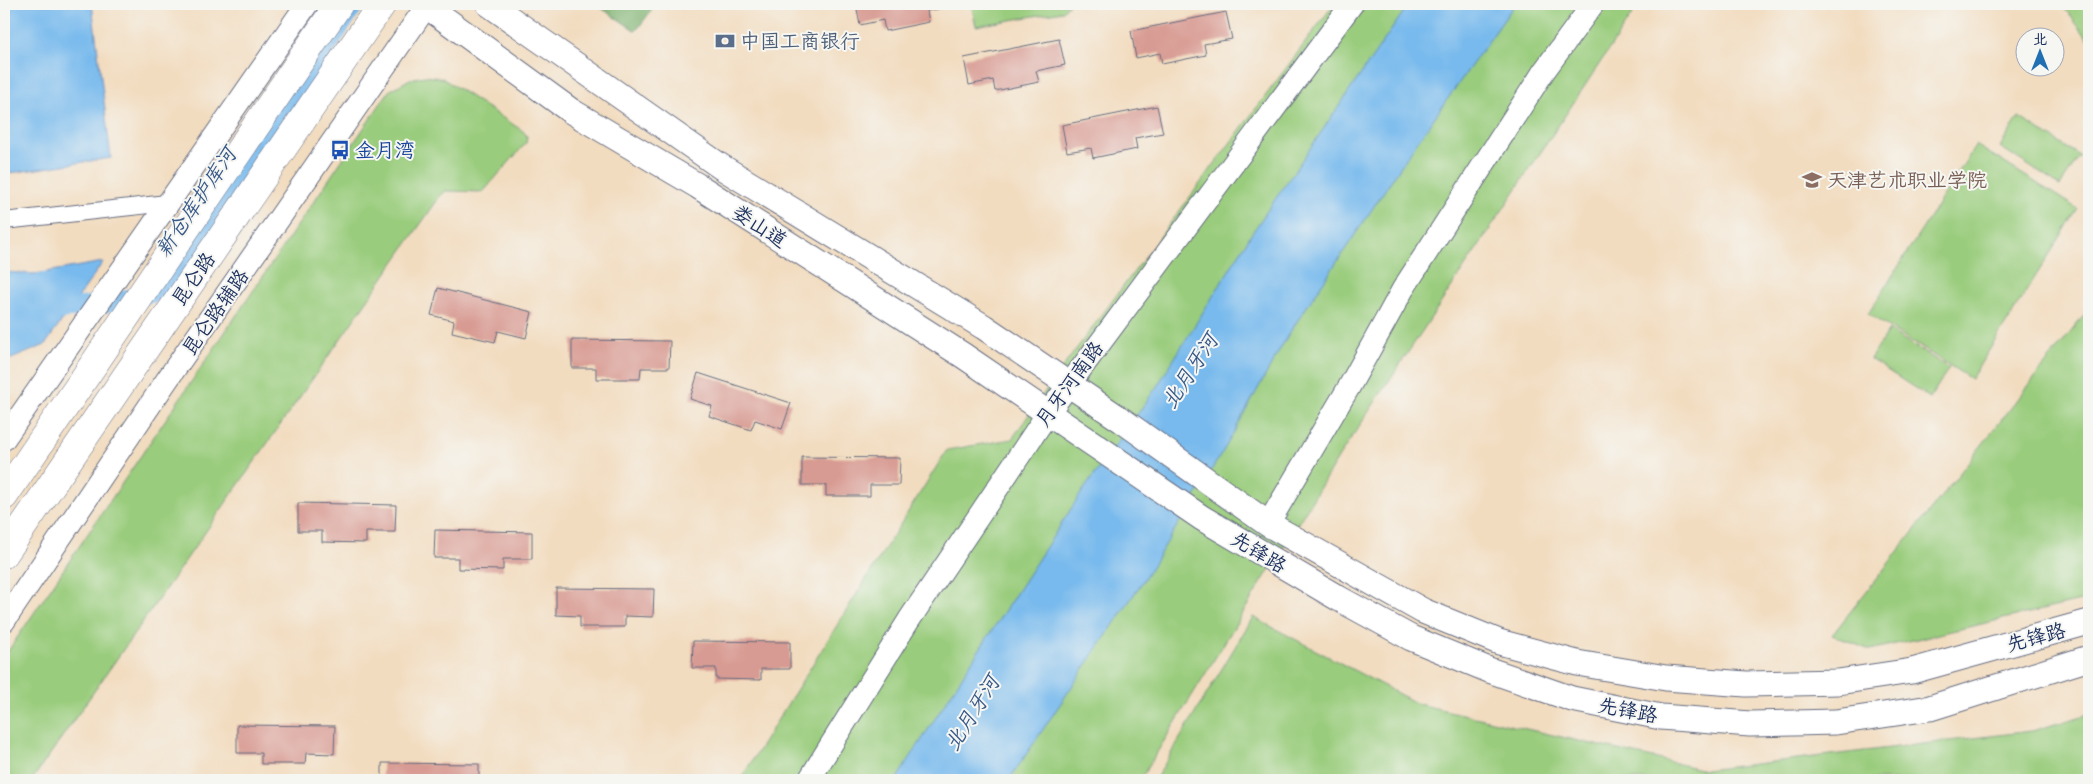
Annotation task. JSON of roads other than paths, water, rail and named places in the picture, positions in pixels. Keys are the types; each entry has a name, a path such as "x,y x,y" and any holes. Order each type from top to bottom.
{"highway":[{"name":"昆仑路","path":"4,496 339,4"},
{"name":"昆仑路","path":"4,554 382,4"}],"main road":[{"name":"娄山道","path":"489,4 720,166 984,327 1123,421"},
{"name":"娄山道","path":"426,5 571,111 698,186 964,356 1097,447"},
{"name":"先锋路","path":"1123,421 1268,524 1424,611 1499,642 1577,663 1666,678 1746,684 1838,682 1912,671 2089,622"},
{"name":"先锋路","path":"1097,447 1202,518 1338,598 1411,638 1489,670 1572,700 1661,717 1750,724 1836,722 1930,708 2089,658"}],"street":[{"path":"4,439 10,421 67,346 307,4"},
{"name":"月牙河南路","path":"809,780 909,620 1068,384 1352,4"},
{"path":"1268,524 1349,387 1403,289 1544,71 1593,4"},
{"name":"昆仑路辅路","path":"4,621 173,371 426,5"},
{"path":"4,221 167,203"}],"water":[{"path":"4,4 92,4 111,158 4,174"},
{"name":"北月牙河","path":"1409,4 1515,4 1417,142 1288,335 1225,448 1145,578 1009,780 896,780 1082,492 1156,388 1252,233"},
{"path":"103,262 45,345 4,362 4,272 35,274"}],"waterway":[{"name":"新仓库护库河","path":"4,318 113,302 157,292 178,271 355,4"}],"place":[{"name":"中国工商银行","path":"725,41"},
{"name":"金月湾","path":"340,150"},
{"name":"天津艺术职业学院","path":"1812,180"}]}
